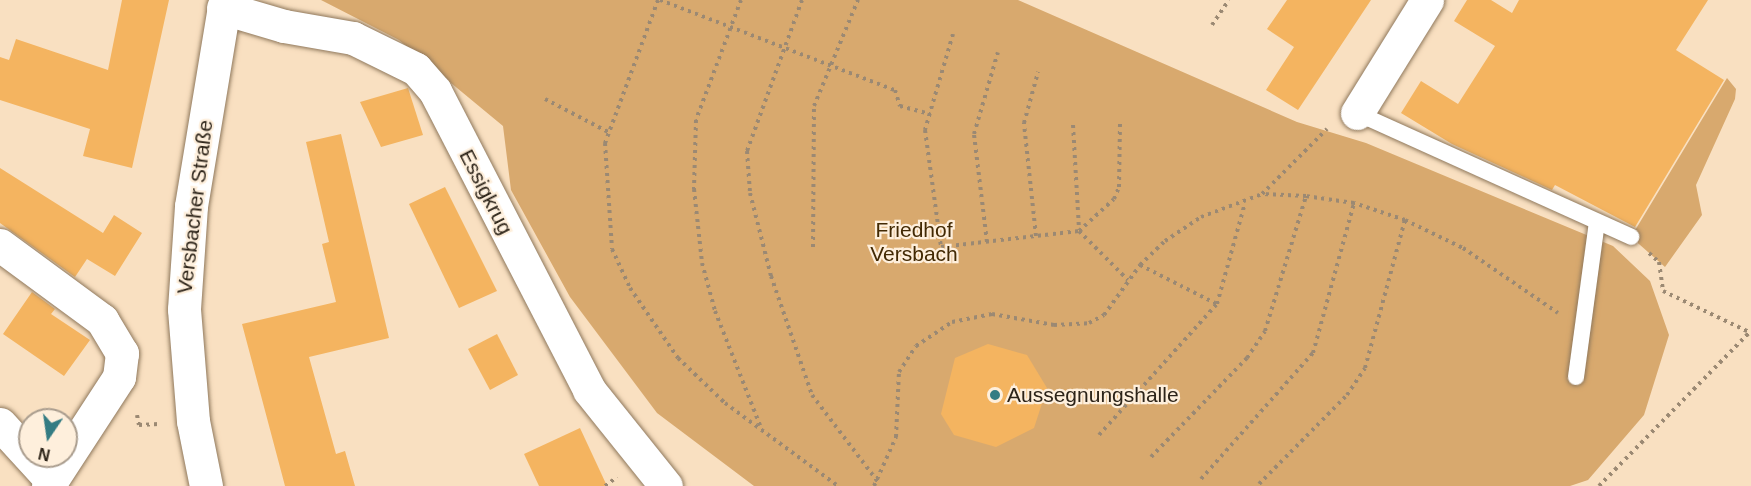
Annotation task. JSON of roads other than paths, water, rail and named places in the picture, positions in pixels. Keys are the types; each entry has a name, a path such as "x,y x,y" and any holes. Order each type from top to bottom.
{"street":[{"path":"1357,113 1427,0"},
{"name":"Versbacher Straße","path":"206,486 194,421 184,309 190,218 224,4"},
{"name":"Essigkrug","path":"224,4 284,27 353,38 416,69 435,91 589,390 666,486"},
{"path":"0,245 102,320 122,353 119,377 50,483 0,424"}],"lane":[{"path":"1357,113 1631,237"},
{"path":"1576,377 1598,222"}],"place":[{"name":"Aussegnungshalle","path":"995,395"}],"park label":[{"name":"Friedhof Versbach","path":"914,242"}]}
